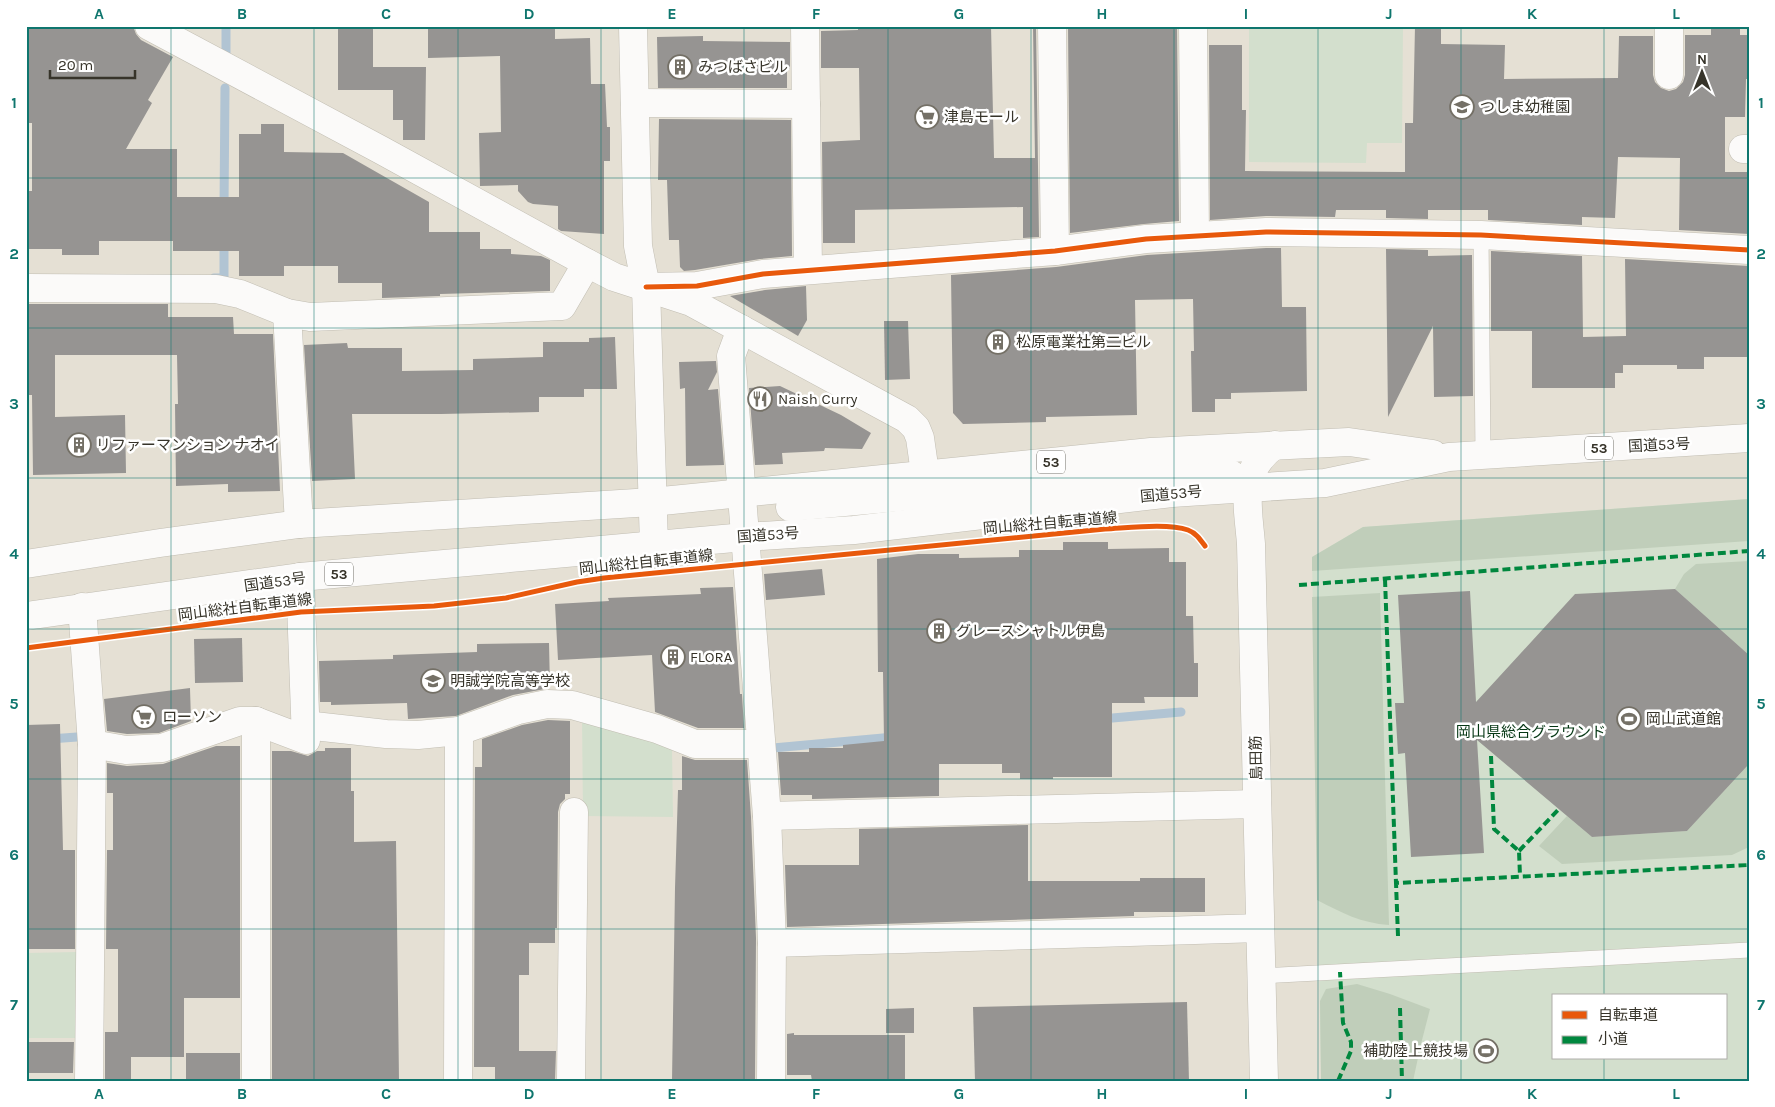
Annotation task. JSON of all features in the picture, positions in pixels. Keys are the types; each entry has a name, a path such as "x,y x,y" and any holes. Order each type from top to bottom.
{"main road":[{"path":"149,26 372,145 614,278 691,302 907,418 916,428 920,438 926,484"},
{"path":"633,26 638,246 646,287 653,522"},
{"path":"805,26 808,270"},
{"path":"1052,26 1055,251"},
{"path":"1193,26 1195,236"},
{"path":"1669,26 1669,76"},
{"path":"635,103 806,104"},
{"path":"646,287 697,286 763,274 1055,251 1146,238 1266,232 1481,235 1749,250"},
{"path":"26,288 216,289 240,294 287,313 310,317 562,306 587,263"},
{"path":"287,313 299,524"},
{"path":"741,329 731,356 767,816 772,944 771,1081"},
{"name":"国道53号","path":"26,616 300,577 653,522 744,514 854,530 1172,493 1324,483 1449,457 1749,438"},
{"name":"国道53号","path":"926,484 1151,452 1275,445 1349,442 1449,457"},
{"name":"島田筋","path":"1264,1081 1248,488 1257,462 1264,453 1275,445"},
{"name":"53","path":"744,514 926,484 1218,470 1234,474 1248,488"},
{"name":"国道53号","path":"26,564 299,524 653,522 744,514"},
{"name":"53","path":"68,557 135,564 351,538 653,522"},
{"path":"92,744 126,750 162,748 240,721 256,721 306,740 300,577"},
{"path":"82,607 92,744 89,1081"},
{"path":"305,725 386,734 418,735 459,731 518,710 547,704 572,705 658,729 695,744 760,744"},
{"path":"256,721 256,1081"},
{"path":"458,1081 459,731"},
{"path":"767,816 1257,804"},
{"path":"571,1081 574,812"},
{"path":"772,944 1260,928"}],"lane":[{"path":"1481,235 1483,456"},
{"path":"1261,976 1749,950"}],"green space":[{"path":"1249,26 1403,26 1402,143 1367,143 1366,163 1249,162"},
{"name":"岡山県総合グラウンド","path":"1749,499 1749,1081 1321,1081 1312,557 1363,527"},
{"path":"1749,499 1749,541 1312,571 1312,557 1363,527"},
{"path":"1749,561 1749,655 1675,589 1684,574 1696,564"},
{"path":"1380,593 1389,925 1361,920 1317,900 1312,597"},
{"path":"582,716 672,747 673,817 583,816"},
{"path":"1749,764 1749,847 1732,855 1562,864 1539,846 1567,816 1592,837 1687,831"},
{"path":"77,952 77,1038 26,1038 26,953"},
{"path":"1357,984 1430,1009 1413,1081 1321,1081 1320,1001 1326,989"}],"building":[{"path":"26,26 133,26 141,40 173,57 148,100 152,103 126,149 177,149 177,197 239,197 239,134 261,134 261,124 284,124 284,152 343,153 429,202 429,232 480,232 480,249 511,249 511,254 541,256 550,260 550,291 440,294 440,296 382,298 382,283 338,283 338,266 284,266 284,276 239,276 239,251 173,251 173,241 99,241 99,255 62,255 62,249 26,249 26,191 32,191 32,123 26,123"},
{"path":"338,26 373,26 373,67 426,67 425,140 403,140 403,120 393,120 393,90 338,90"},
{"path":"428,26 555,26 555,39 590,38 591,84 605,84 607,127 610,127 610,161 604,161 604,234 561,231 558,229 558,206 528,202 518,191 518,185 480,186 479,133 501,132 500,56 428,58"},
{"name":"津島モール","path":"858,26 991,26 994,158 1035,158 1033,26 1036,26 1039,237 1023,238 1023,207 855,210 855,243 823,243 822,142 860,140 859,68 821,68 821,31 858,30"},
{"path":"1068,26 1177,26 1179,221 1070,233"},
{"path":"1415,26 1441,26 1441,44 1505,45 1504,79 1618,78 1619,36 1653,36 1653,75 1655,82 1661,88 1669,91 1676,89 1683,82 1685,75 1685,35 1711,35 1711,27 1740,27 1740,35 1749,35 1749,79 1746,79 1745,117 1725,117 1725,172 1749,172 1749,234 1679,230 1680,158 1618,157 1615,218 1582,217 1582,225 1488,220 1488,210 1428,210 1428,219 1386,218 1386,210 1336,210 1335,217 1266,216 1210,220 1209,45 1242,45 1242,110 1246,110 1245,171 1405,172 1405,123 1413,123"},
{"path":"703,36 703,41 790,42 790,69 787,69 787,88 658,88 657,37"},
{"path":"659,119 791,120 792,256 760,259 695,270 684,271 680,267 679,240 669,240 667,180 658,180"},
{"path":"1281,248 1282,307 1306,307 1307,391 1231,393 1231,399 1215,399 1215,412 1192,412 1191,351 1194,351 1193,299 1135,300 1137,415 1046,417 1046,422 963,424 953,413 951,275 1056,267 1147,255"},
{"path":"1386,249 1428,250 1428,256 1472,255 1473,396 1434,397 1433,326 1388,417"},
{"path":"1491,251 1582,256 1583,337 1626,336 1625,259 1749,266 1749,357 1704,357 1704,369 1677,369 1677,365 1623,365 1623,373 1615,373 1615,388 1532,388 1532,331 1491,331"},
{"path":"806,286 807,320 798,336 730,296 765,290"},
{"path":"26,304 168,304 168,317 233,317 234,334 273,334 280,491 228,492 228,484 176,486 175,404 178,404 177,355 55,355 55,417 125,415 126,473 33,475 32,395 29,395 29,355 26,355"},
{"path":"884,321 908,321 910,379 885,380"},
{"path":"615,337 617,389 584,389 584,397 539,397 539,412 352,414 355,479 312,481 304,345 347,343 348,348 402,348 402,371 473,370 473,359 543,357 543,342 589,342 589,338"},
{"path":"716,361 717,372 708,390 718,389 724,465 686,466 685,388 680,389 679,362"},
{"path":"780,386 841,415 871,433 862,449 825,448 824,451 782,453 783,464 755,465 749,388"},
{"path":"1063,542 1108,542 1108,549 1169,548 1169,562 1186,562 1186,616 1193,616 1194,663 1198,663 1198,697 1144,697 1145,703 1112,703 1112,777 1020,779 1020,773 1002,773 1002,764 939,764 939,796 812,799 812,795 781,795 778,752 809,752 809,748 843,748 843,745 884,741 883,672 878,672 877,559 918,554 959,554 959,558 1019,557 1019,550 1063,550"},
{"path":"822,569 825,595 766,600 764,574"},
{"path":"733,587 744,728 698,728 655,712 652,655 558,660 555,604 609,601 608,598 701,594 700,588"},
{"name":"岡山武道館","path":"1675,589 1749,655 1749,764 1687,831 1592,837 1477,740 1484,853 1411,857 1405,753 1398,754 1395,703 1404,703 1398,595 1470,591 1476,702 1575,594"},
{"path":"242,638 243,682 195,683 194,639"},
{"path":"549,643 550,688 513,695 456,716 408,719 407,703 331,705 331,702 320,702 319,661 393,659 393,655 477,652 477,644"},
{"path":"190,688 191,721 159,733 127,734 107,731 104,699"},
{"path":"548,720 570,721 570,794 565,794 565,799 560,804 558,812 557,928 555,928 555,943 529,943 529,975 519,975 519,1051 556,1051 555,1081 495,1081 495,1067 474,1067 475,767 482,767 482,739 522,725"},
{"path":"60,724 63,850 75,850 75,949 26,949 26,725"},
{"path":"216,746 240,746 240,998 184,998 184,1057 131,1057 131,1081 105,1081 105,1032 118,1032 118,949 106,949 107,850 113,850 113,793 107,793 107,763 127,766 163,764"},
{"path":"325,748 351,748 351,791 354,791 354,842 396,841 399,1081 368,1081 368,1079 272,1081 272,751 291,751 308,756 317,751 325,751"},
{"path":"682,756 695,760 747,760 756,938 755,1081 672,1081 678,790 682,790"},
{"path":"1028,825 1028,881 1140,881 1140,878 1205,878 1205,912 1134,912 1134,916 787,927 785,865 859,865 859,829"},
{"path":"1187,1002 1189,1081 975,1081 973,1007"},
{"path":"914,1008 914,1033 886,1033 886,1009"},
{"path":"794,1033 794,1035 905,1035 905,1081 812,1081 811,1075 787,1075 787,1034"},
{"path":"26,1042 74,1042 73,1073 26,1073"},
{"path":"186,1053 240,1053 240,1081 186,1081"}],"waterway":[{"path":"226,26 226,56"},
{"path":"224,208 225,88"},
{"path":"214,278 224,278 224,241"},
{"path":"1101,719 1181,712"},
{"path":"50,739 77,737"},
{"path":"773,748 894,737"}],"marked path":[{"path":"1299,585 1749,551"},
{"path":"1385,579 1396,883"},
{"path":"1491,756 1494,829 1519,851 1520,876"},
{"path":"1519,851 1559,809"},
{"path":"1398,936 1396,883 1749,865"},
{"path":"1338,1081 1351,1051 1351,1042 1343,1023 1340,972"},
{"path":"1400,1008 1402,1081"}],"cycle path":[{"path":"646,287 697,286 763,274 1055,251 1146,239 1266,232 1481,235 1749,250"},
{"name":"岡山総社自転車道線","path":"26,648 301,612 434,606 506,598 604,578 1105,529 1147,526 1180,528 1193,533 1205,546"}],"place":[{"name":"みつばさビル","path":"680,67"},
{"name":"つしま幼稚園","path":"1462,107"},
{"name":"津島モール","path":"927,117"},
{"name":"松原電業社第二ビル","path":"998,342"},
{"name":"Naish Curry","path":"760,399"},
{"name":"リファーマンション ナオイ","path":"79,445"},
{"name":"グレースシャトル伊島","path":"939,631"},
{"name":"FLORA","path":"673,657"},
{"name":"明誠学院高等学校","path":"433,681"},
{"name":"ローソン","path":"144,717"},
{"name":"岡山武道館","path":"1629,719"},
{"name":"補助陸上競技場","path":"1486,1051"}]}
